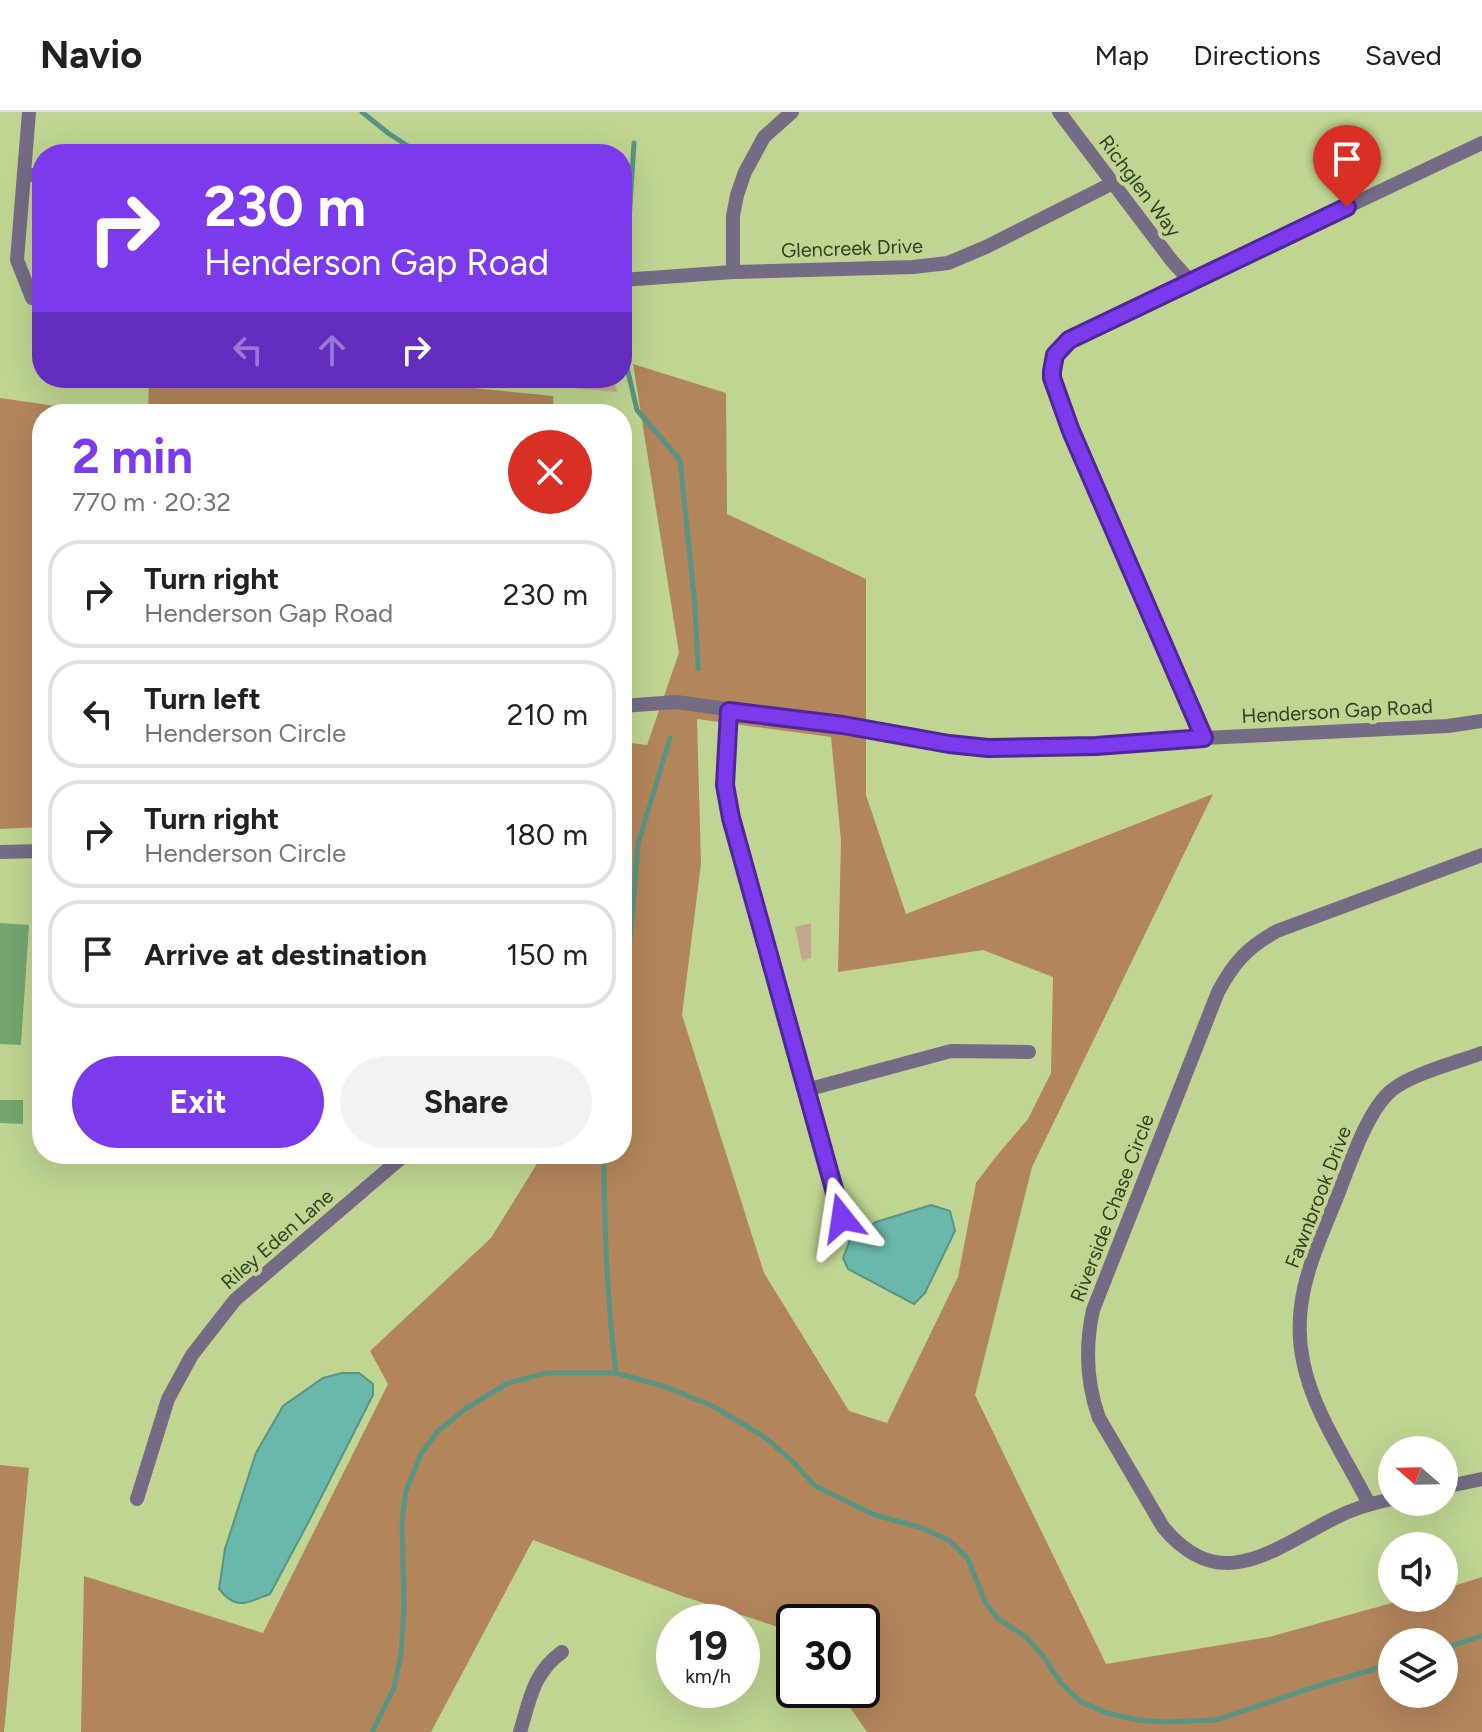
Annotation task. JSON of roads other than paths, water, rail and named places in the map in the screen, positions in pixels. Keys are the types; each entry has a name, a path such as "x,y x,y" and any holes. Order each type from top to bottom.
{"street":[{"path":"29,112 17,260 32,298"},
{"path":"733,272 733,216 745,172 764,137 792,112"},
{"name":"Richglen Way","path":"1059,112 1191,282"},
{"path":"1204,738 1071,431 1052,378 1055,355 1069,340 1482,143"},
{"path":"24,175 32,175"},
{"name":"Glencreek Drive","path":"632,279 948,263 1113,183"},
{"name":"Henderson Gap Road","path":"632,705 676,702 988,748 1096,746 1448,726 1482,721"},
{"path":"729,711 725,785 731,818 842,1218"},
{"path":"0,852 32,851"},
{"name":"Riverside Chase Circle","path":"1378,1502 1337,1517 1267,1554 1245,1562 1216,1562 1191,1553 1174,1541 1163,1527 1099,1418 1088,1376 1088,1331 1093,1310 1218,992 1240,958 1277,931 1482,855"},
{"path":"806,1090 951,1051 1029,1052"},
{"name":"Fawnbrook Drive","path":"1369,1504 1320,1412 1306,1376 1300,1338 1305,1287 1360,1139 1380,1103 1390,1091 1404,1082 1482,1053"},
{"name":"Riley Eden Lane","path":"137,1499 168,1399 192,1355 235,1300 394,1164"},
{"path":"1458,1484 1482,1479"},
{"path":"520,1732 535,1684 548,1662 562,1652"}],"water":[{"path":"931,1205 950,1211 955,1231 925,1293 914,1304 848,1269 843,1258 850,1240 876,1222"},
{"path":"359,1373 373,1384 373,1395 270,1594 237,1603 219,1589 225,1549 256,1453 283,1406 323,1378"}],"waterway":[{"path":"362,112 405,144"},
{"path":"632,174 634,143"},
{"path":"632,388 637,410 680,460 695,606 698,669"},
{"path":"632,919 638,844 670,738"},
{"path":"604,1164 610,1318 616,1373"},
{"path":"372,1732 394,1688 401,1654 404,1608 402,1519 406,1491 421,1454 437,1432 465,1409 508,1383 546,1373 616,1373 663,1386 713,1406 766,1438 815,1486 875,1515 922,1528 950,1541 968,1559 985,1602 997,1618 1026,1637 1061,1683 1081,1702 1107,1713 1165,1722 1216,1720 1378,1668"},
{"path":"1458,1644 1482,1636"}]}
